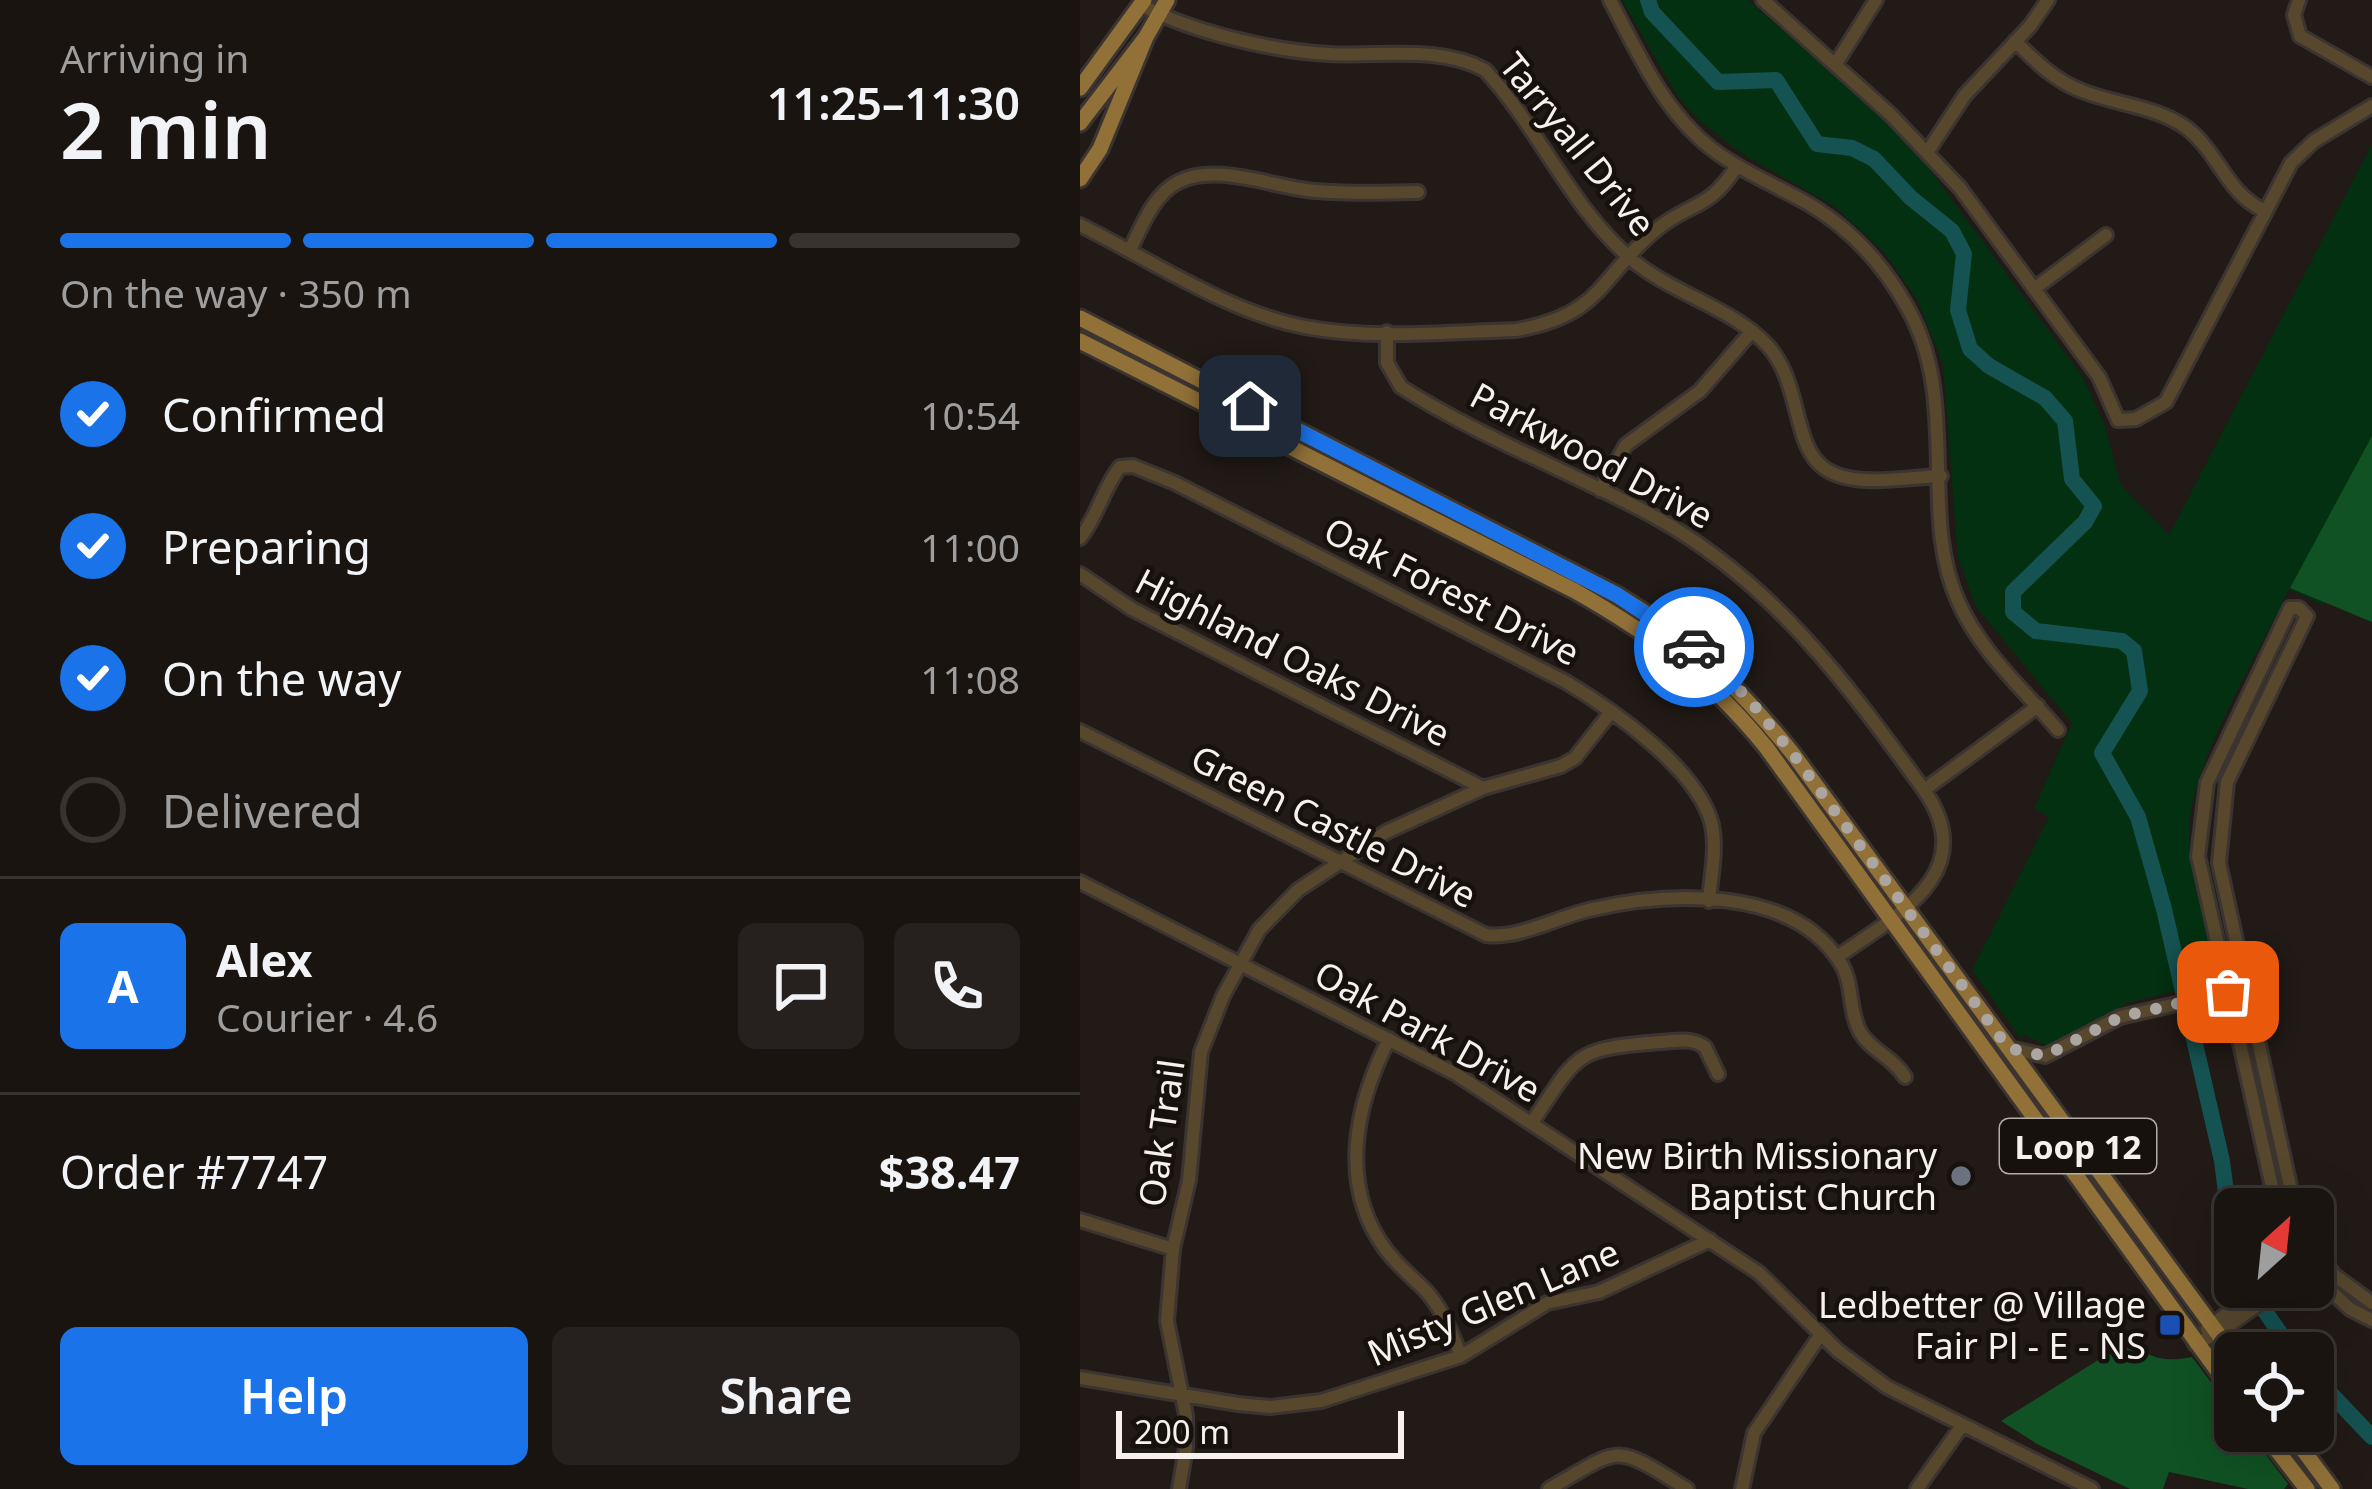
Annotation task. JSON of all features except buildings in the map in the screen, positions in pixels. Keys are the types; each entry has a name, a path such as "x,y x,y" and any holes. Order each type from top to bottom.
{"main road":[{"path":"1080,88 1142,3"},
{"path":"1083,173 1100,149 1163,7"},
{"path":"1080,123 1146,37"},
{"path":"1080,149 1088,159 1083,173"},
{"name":"Loop 12","path":"1080,318 1685,640 1748,698 2223,1332"},
{"name":"Loop 12","path":"1080,341 1578,584 1706,678 1766,747 2214,1369"},
{"path":"1158,380 1167,363"},
{"path":"2278,1452 2307,1489"},
{"path":"2305,1452 2332,1489"}],"street":[{"path":"1610,0 1664,97 1698,136 1737,166 1834,220 1886,272 1911,314 1932,375 1943,541 1957,598 1972,627 2058,730"},
{"path":"1763,0 1928,151 2099,377 2119,420 2136,419 2166,402 2291,163 2314,141 2372,106"},
{"path":"1835,65 1876,0"},
{"path":"1928,151 1965,95 2048,0"},
{"path":"2299,0 2294,15 2300,36 2372,77"},
{"name":"Tarryall Drive","path":"1142,3 1304,51 1467,60 1497,83 1582,206 1630,258 1668,286 1751,332 1783,368 1807,448 1826,470 1858,478 1941,476"},
{"path":"2015,41 2057,79 2080,91 2151,111 2188,130 2206,146 2242,199 2263,210"},
{"path":"1080,224 1264,316 1340,332 1516,330 1540,326 1580,308 1658,228 1714,197 1737,166"},
{"path":"1130,250 1160,196 1191,177 1211,175 1313,191 1418,192"},
{"path":"2035,289 2106,235"},
{"name":"Parkwood Drive","path":"1387,332 1388,363 1401,387 1688,537 1782,610 1840,675 1924,790 1940,816 1943,848 1931,881 1922,897 1837,957"},
{"path":"1600,490 1626,445 1700,391 1751,332"},
{"name":"Oak Forest Drive","path":"1080,538 1120,466 1133,466 1566,682 1611,712 1684,776 1706,808 1714,844 1709,901"},
{"name":"Highland Oaks Drive","path":"1080,574 1132,609 1483,788"},
{"path":"2272,1188 2198,856 2207,783 2290,608 2299,608 2307,616 2227,782 2219,863 2290,1188"},
{"path":"1924,790 2038,706"},
{"name":"Oak Trail","path":"1179,1489 1186,1448 1167,1322 1173,1249 1189,1180 1201,1052 1240,964 1269,916 1339,862 1386,832 1483,788 1561,766 1575,758 1611,712"},
{"name":"Green Castle Drive","path":"1080,730 1475,931 1498,937 1598,908 1647,900 1709,901 1790,917 1837,957"},
{"name":"Oak Park Drive","path":"1080,882 1456,1074 1533,1121 1777,1288 1820,1334 1887,1387 2092,1489"},
{"path":"1837,957 1846,972 1858,1028 1905,1077"},
{"path":"2008,1048 2045,1056 2144,1009 2245,988"},
{"path":"1389,1040 1367,1083 1357,1122 1356,1160 1365,1208 1383,1246 1442,1312 1460,1356"},
{"path":"1533,1121 1566,1072 1596,1049 1688,1040 1705,1047 1718,1074"},
{"path":"1080,1220 1173,1249"},
{"name":"Misty Glen Lane","path":"1080,1378 1270,1407 1295,1405 1382,1384 1460,1356 1547,1304 1598,1292 1710,1240"},
{"path":"2334,1274 2372,1303"},
{"path":"2334,1294 2372,1320"},
{"path":"2195,1344 2238,1308"},
{"path":"2220,1325 2248,1308"},
{"path":"1742,1489 1754,1433 1820,1334"},
{"path":"1917,1489 1961,1427"},
{"path":"1549,1489 1617,1453 1633,1456 1687,1489"}],"green space":[{"path":"1622,0 1748,0 1908,140 2082,376 2104,423 2121,485 2169,535 2372,144 2372,512 2323,605 2289,589 2205,762 2189,836 2198,899 2219,980 2127,1003 2047,1046 2025,1035 2020,1038 1972,970 2049,817 2034,808 2072,723 1976,607 1958,558 1943,365 1918,301 1883,251 1834,206 1744,155 1700,121 1677,96"},
{"path":"2372,436 2372,622 2290,588"},
{"path":"2130,1340 2158,1358 2192,1357 2214,1386 2214,1452 2264,1452 2288,1484 2284,1489 2248,1489 2169,1472 2163,1489 2130,1489 2001,1421"}],"waterway":[{"path":"1648,0 1652,12 1718,82 1776,80 1817,144 1852,148 1874,159 1952,231 1964,254 1958,310 1970,349 1989,366 2045,398 2065,421 2072,479 2094,506 2085,522 2013,592 2013,612 2036,631 2122,641 2134,651 2140,691 2102,753 2138,817 2164,909 2225,1188"},
{"path":"2263,1308 2279,1332"},
{"path":"2334,1397 2372,1437"}],"way so far":[{"path":"1694,647 1748,698 1793,754 2008,1048 2045,1056 2120,1017 2228,992"}],"place":[{"name":"New Birth Missionary Baptist Church","path":"1961,1176"},
{"name":"Ledbetter @ Village Fair Pl - E - NS","path":"2170,1325"}],"route":[{"path":"1250,406 1617,595 1694,647"}]}
